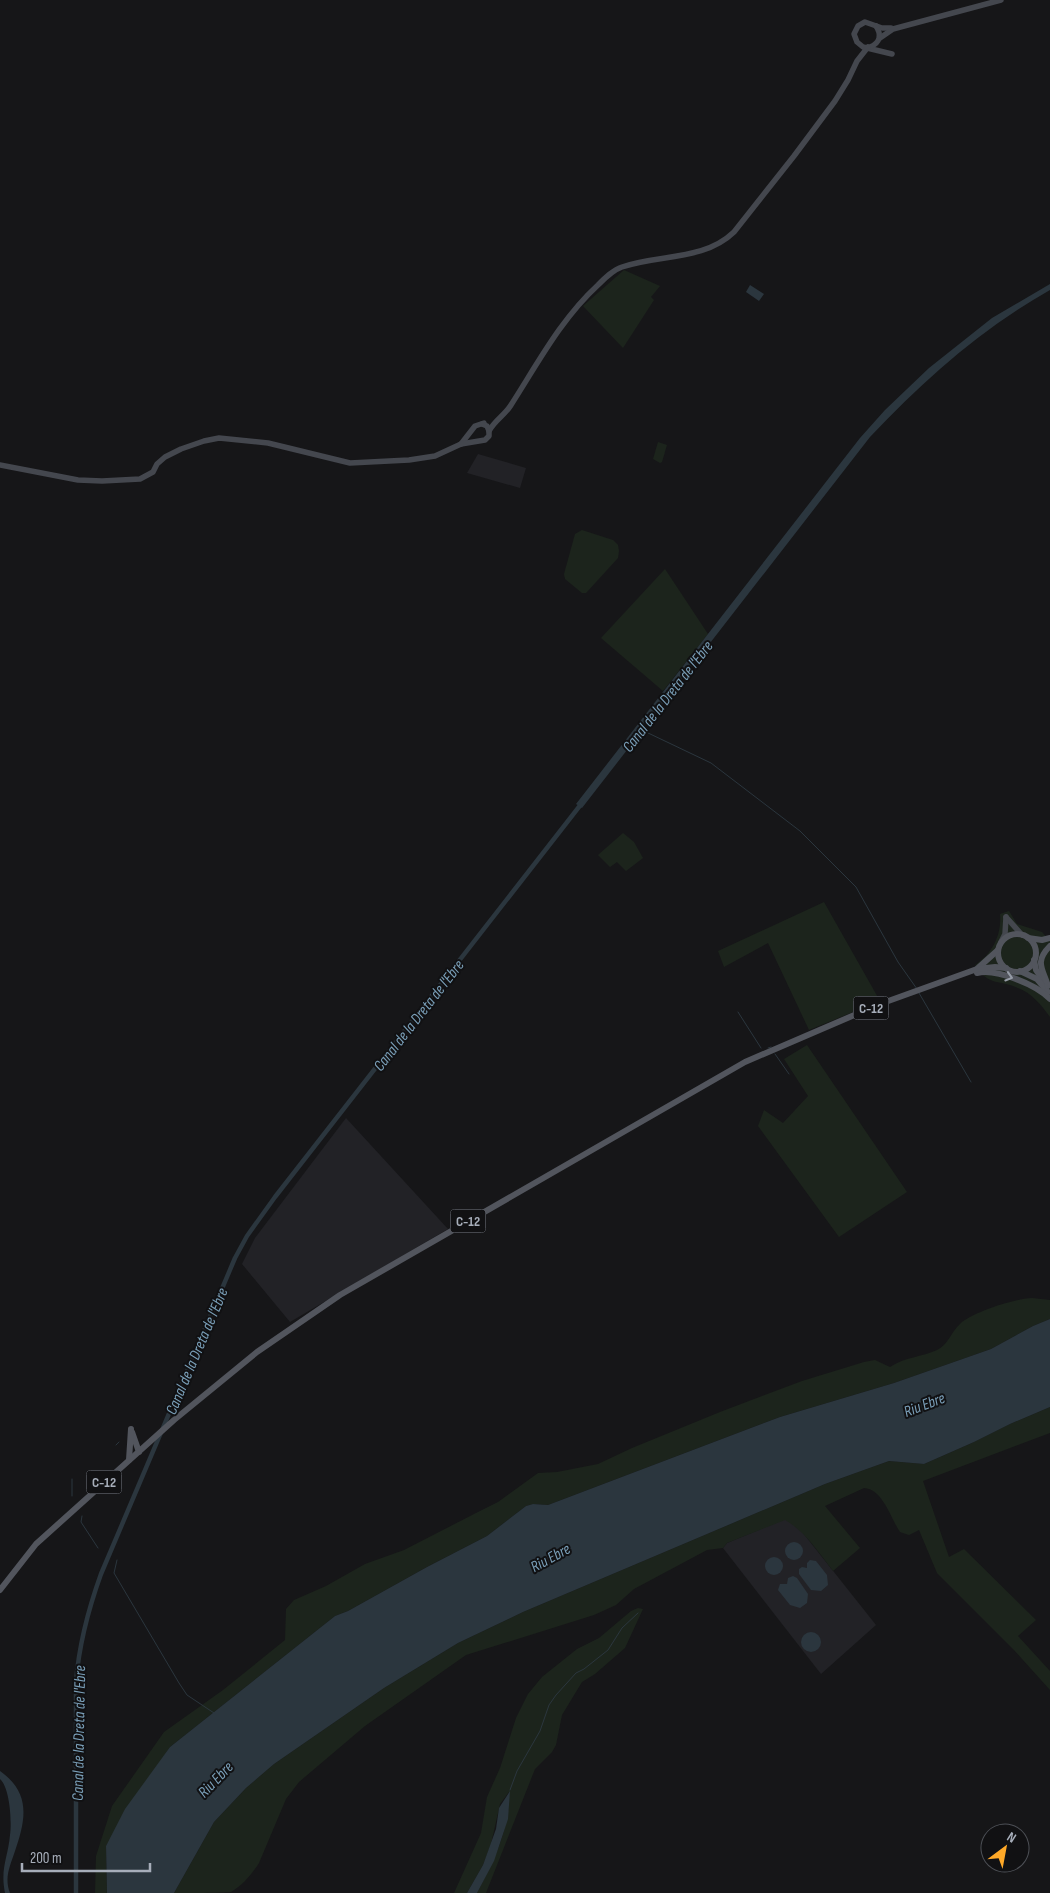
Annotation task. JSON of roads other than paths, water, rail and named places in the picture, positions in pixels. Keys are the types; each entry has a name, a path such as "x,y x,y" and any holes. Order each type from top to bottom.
{"main road":[{"path":"1002,942 1012,935 1042,940 1050,938"},
{"path":"1025,936 1034,946 1039,975 1049,987"},
{"name":"C-12","path":"977,969 998,950 1002,942"},
{"path":"1020,971 1029,967 1043,948 1050,944"},
{"path":"1049,987 1040,965 1044,953 1050,944"},
{"path":"998,950 1000,960 1006,968"},
{"name":"C-12","path":"0,1590 36,1544 174,1420 273,1341 340,1295 745,1062 855,1014 977,969 995,967 1020,971"},
{"path":"1020,971 1037,978 1050,995"},
{"path":"944,981 955,980 981,972 995,973 1028,983 1050,999"},
{"path":"129,1460 131,1429 139,1452"},
{"path":"136,1442 146,1446"},
{"path":"130,1449 136,1442"},
{"path":"130,1449 139,1452"}],"street":[{"path":"876,26 894,28 1001,0"},
{"path":"0,465 78,480 140,479 153,472 157,464 165,458 181,449 219,438 268,443 350,463 428,458 444,453 461,444 487,439 489,431 496,421 508,410 540,357 575,307 612,272 634,264 708,248 723,241 734,232 832,106 848,80 856,61 858,44 854,34 858,26 865,22 871,22 876,26 880,32 879,39 884,48 892,54 858,44"},
{"path":"856,61 869,47 875,45 879,39 894,28"},
{"path":"461,444 476,425 496,421"},
{"path":"482,424 487,426 489,431"},
{"path":"472,430 473,437 478,441"},
{"path":"1002,942 1006,917 1025,936"}],"water":[{"path":"1050,284 1050,290 1024,305 954,357 911,395 870,437 582,808 576,804 860,438 885,410 929,368 992,318"},
{"path":"750,285 764,294 759,301 746,292"},
{"name":"Riu Ebre","path":"1050,1319 1050,1407 924,1464 889,1461 825,1484 523,1612 458,1643 384,1688 274,1764 246,1788 214,1822 174,1893 107,1893 106,1846 125,1809 170,1747 335,1616 348,1611 487,1536 526,1506 533,1504 548,1505 780,1417 894,1383 991,1349"},
{"path":"794,1542 800,1545 803,1551 800,1557 794,1560 788,1557 785,1551 788,1545"},
{"path":"774,1557 780,1560 783,1566 780,1572 774,1575 768,1572 765,1566 768,1560"},
{"path":"810,1560 816,1561 827,1575 828,1585 821,1591 811,1590 799,1574 799,1569 802,1567 807,1568 807,1563"},
{"path":"793,1576 797,1578 808,1594 807,1603 800,1608 790,1605 778,1590 780,1584 787,1584 788,1578"},
{"path":"811,1632 818,1635 821,1642 818,1649 811,1652 804,1649 801,1642 804,1635"},
{"path":"0,1771 17,1788 23,1807 22,1828 8,1872 8,1888 10,1893 5,1893 3,1877 11,1822 8,1797 0,1779"},
{"path":"510,1791 508,1819 494,1861 477,1893 467,1893 483,1865 496,1829 499,1808"}],"waterway":[{"path":"646,732 711,763 800,831 856,887 898,962 917,989"},
{"name":"Canal de la Dreta de l'Ebre","path":"76,1893 76,1682 79,1654 85,1627 101,1574 235,1258 247,1236 275,1197 582,803"},
{"path":"919,993 971,1082"},
{"path":"738,1012 761,1048"},
{"path":"775,1054 789,1074"},
{"path":"116,1445 119,1442"},
{"path":"72,1479 72,1496"},
{"path":"82,1516 81,1522 98,1548"},
{"path":"117,1560 114,1573 179,1683 187,1695 214,1713"},
{"path":"510,1790 517,1771 540,1731 549,1705 556,1695 576,1673 608,1650 622,1628 638,1613"}]}
